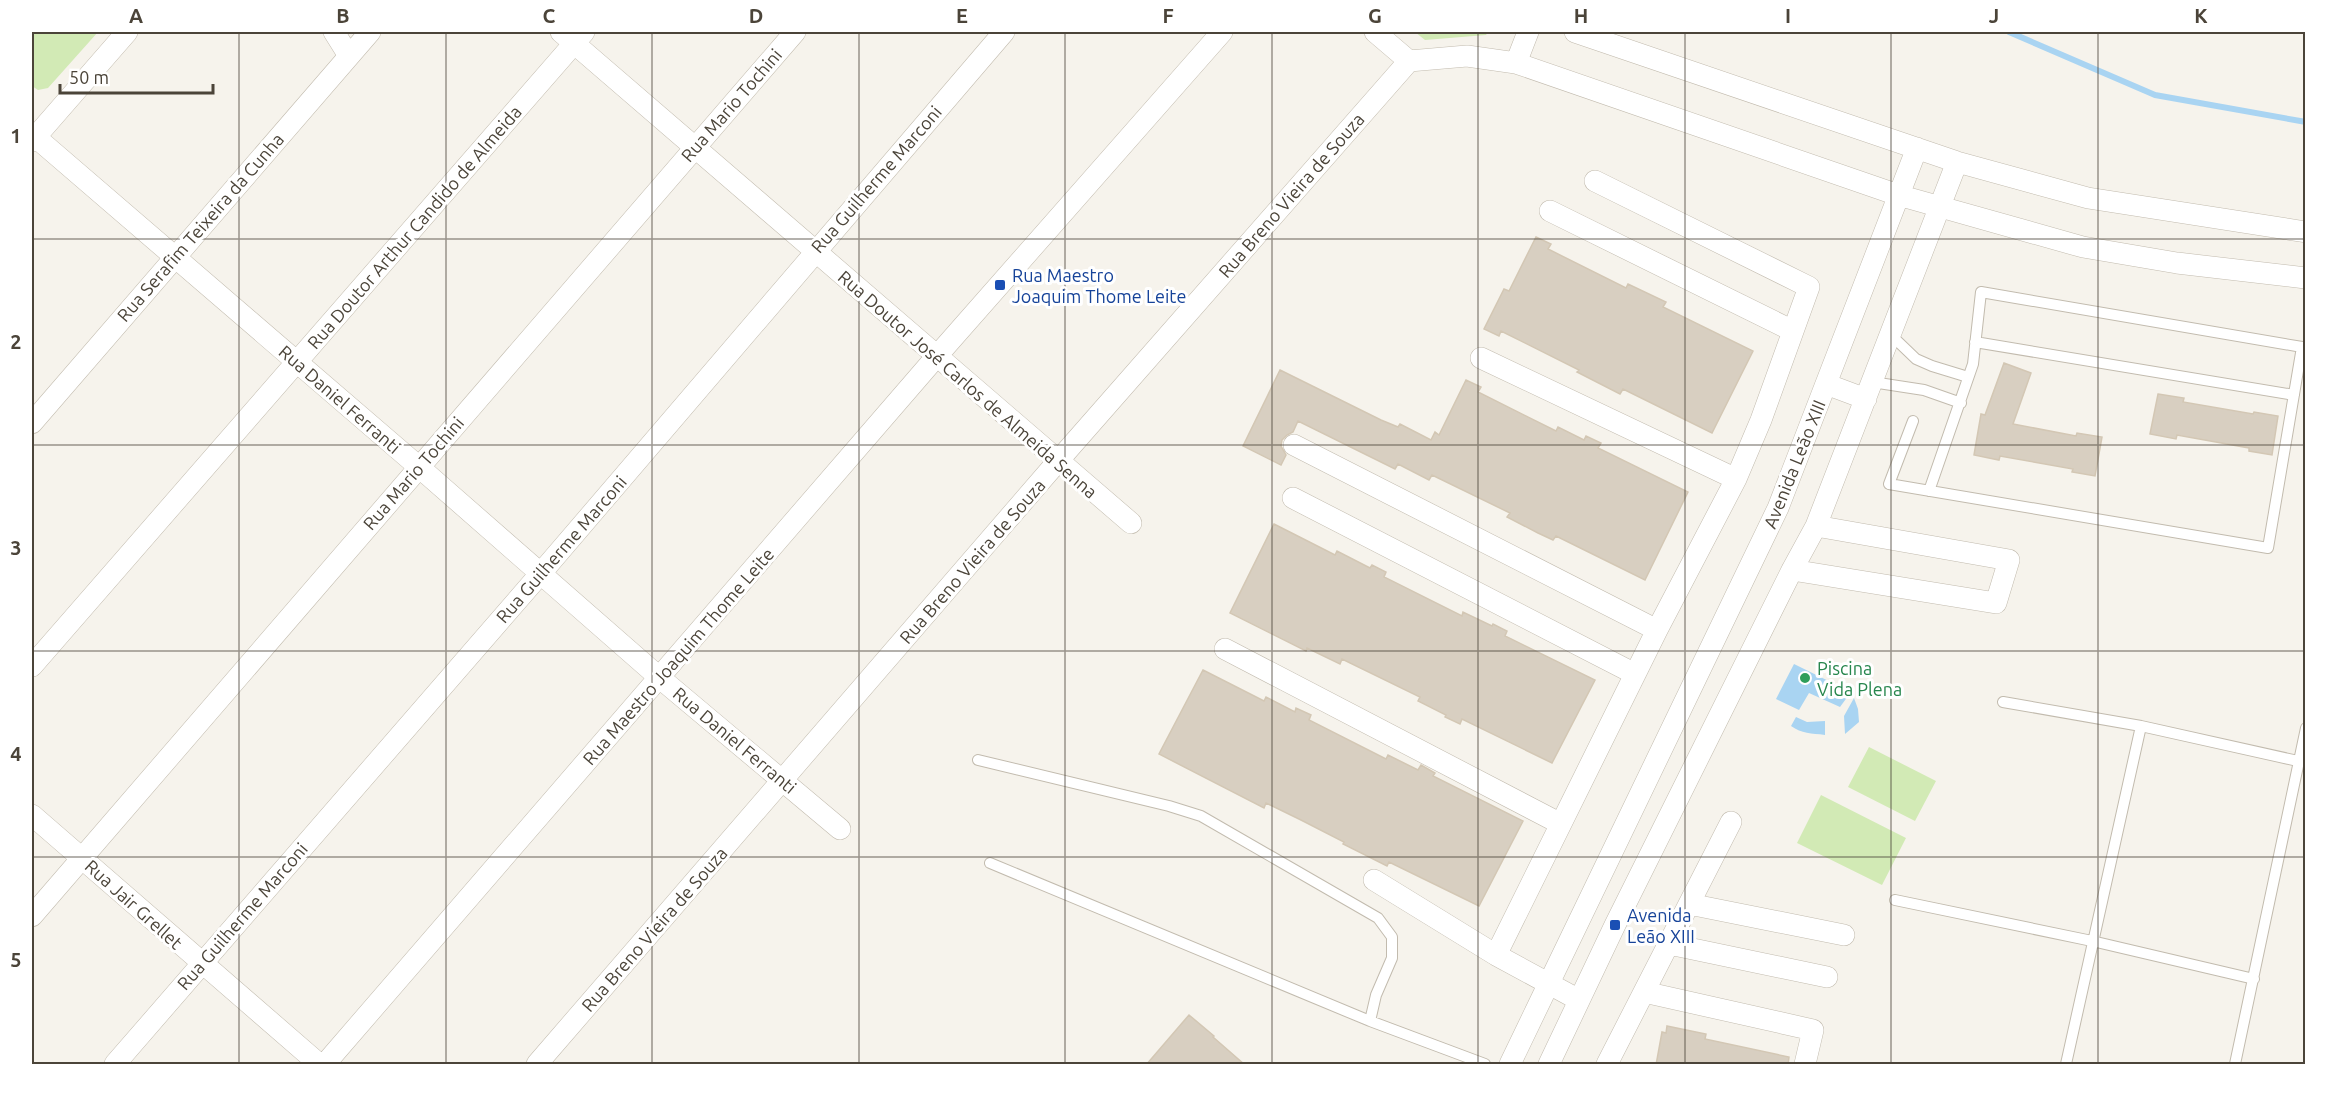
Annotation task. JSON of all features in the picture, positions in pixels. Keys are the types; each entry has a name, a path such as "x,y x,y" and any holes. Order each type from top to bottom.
{"street":[{"path":"32,138 127,32"},
{"path":"334,32 349,56"},
{"name":"Rua Serafim Teixeira da Cunha","path":"32,423 370,32"},
{"name":"Rua Mario Tochini","path":"32,915 795,32"},
{"name":"Rua Guilherme Marconi","path":"115,1065 200,964 541,573 814,251 1004,32"},
{"name":"Rua Maestro Joaquim Thome Leite","path":"325,1065 936,357 1222,32"},
{"path":"1375,32 1409,61 1467,56 1516,63 1898,195 2084,247 2177,263 2306,278"},
{"path":"1516,63 1528,32"},
{"path":"1575,32 1957,162 2088,198 2306,232"},
{"name":"Rua Doutor José Carlos de Almeida Senna","path":"573,35 694,148 1131,523"},
{"name":"Rua Doutor Arthur Candido de Almeida","path":"32,666 297,362 573,35"},
{"name":"Rua Breno Vieira de Souza","path":"537,1065 1058,461 1409,61"},
{"name":"Rua Daniel Ferranti","path":"32,138 175,256 660,678 840,829"},
{"name":"Avenida Leão XIII","path":"1510,1065 1778,508 1917,148"},
{"path":"1548,1065 1615,925 1816,526 1957,162"},
{"path":"1496,955 1657,630 1736,479 1761,420 1809,287 1595,181"},
{"path":"1550,211 1793,331"},
{"path":"1480,358 1736,479"},
{"path":"1826,384 1869,391"},
{"path":"1294,446 1657,630"},
{"path":"1293,498 1635,674"},
{"path":"1792,570 1996,603 2009,560 1816,526"},
{"path":"1225,649 1561,824"},
{"name":"Rua Jair Grellet","path":"32,814 200,964 319,1065"},
{"path":"1607,1065 1731,822"},
{"path":"1374,880 1496,955 1579,1000"},
{"path":"1689,904 1844,935"},
{"path":"1669,944 1827,977"},
{"path":"1644,992 1813,1030 1805,1065"}],"lane":[{"path":"1913,421 1889,484 1897,487 2268,548 2302,347 1981,292 1973,364 1929,491"},
{"path":"1891,335 1916,359 1968,377"},
{"path":"1975,342 2294,395"},
{"path":"1869,391 1916,388 1961,403"},
{"path":"2003,702 2141,726 2298,760"},
{"path":"2066,1065 2141,726"},
{"path":"2235,1065 2306,728"},
{"path":"978,760 1169,806 1201,816 1378,918 1392,937 1392,958 1376,995 1370,1021"},
{"path":"990,863 1370,1021 1485,1065"},
{"path":"1895,900 2092,941 2254,979"}],"green space":[{"path":"32,32 98,32 48,88 38,90 32,86"},
{"path":"1415,32 1488,32 1486,35 1425,40"},
{"path":"1869,747 1936,781 1915,821 1848,787"},
{"path":"1821,795 1906,838 1882,885 1797,843"}],"water":[{"name":"Piscina Vida Plena","path":"1794,664 1851,692 1840,707 1809,693 1799,710 1776,699"},
{"name":"Piscina Vida Plena","path":"1854,698 1859,722 1845,734 1844,716"},
{"path":"1796,717 1807,722 1825,721 1825,735 1795,729 1791,726"}],"building":[{"path":"1536,237 1551,244 1548,249 1626,288 1628,284 1666,302 1663,307 1753,351 1712,433 1623,389 1620,394 1577,372 1579,370 1501,331 1499,336 1484,329 1504,289 1509,291"},
{"path":"2004,363 2031,373 2013,424 2076,436 2077,433 2102,437 2095,476 2072,472 2073,469 2000,456 1999,460 1974,455 1981,414 1985,415"},
{"path":"1280,370 1381,420 1398,427 1400,424 1431,440 1435,432 1439,435 1466,380 1481,387 1478,392 1556,431 1558,427 1584,440 1586,436 1601,443 1598,448 1688,492 1645,580 1556,536 1553,540 1538,533 1507,517 1510,513 1432,475 1429,480 1398,464 1395,469 1298,421 1293,432 1282,440 1281,446 1286,455 1281,465 1243,446"},
{"path":"2158,394 2184,398 2183,402 2278,416 2272,455 2249,451 2249,448 2177,435 2176,439 2150,434"},
{"path":"1274,524 1335,555 1337,551 1370,568 1372,565 1386,572 1384,577 1462,616 1463,612 1492,626 1493,624 1507,631 1505,636 1595,680 1552,763 1462,719 1460,724 1445,717 1446,715 1418,701 1420,697 1342,659 1340,664 1307,648 1306,651 1230,613"},
{"path":"1203,670 1264,701 1266,697 1295,712 1296,708 1311,715 1309,720 1386,759 1388,755 1418,770 1421,765 1435,773 1433,776 1523,821 1479,906 1389,862 1387,866 1266,803 1264,808 1159,754"},
{"path":"1189,1015 1214,1036 1245,1065 1146,1065"},
{"path":"1667,1026 1706,1034 1705,1039 1789,1057 1788,1065 1656,1065 1662,1032 1666,1033"}],"waterway":[{"path":"2009,32 2155,95 2306,122"}],"place":[{"name":"Rua Maestro Joaquim Thome Leite","path":"1000,285"},
{"name":"Piscina Vida Plena","path":"1805,678"},
{"name":"Avenida Leão XIII","path":"1615,925"}]}
